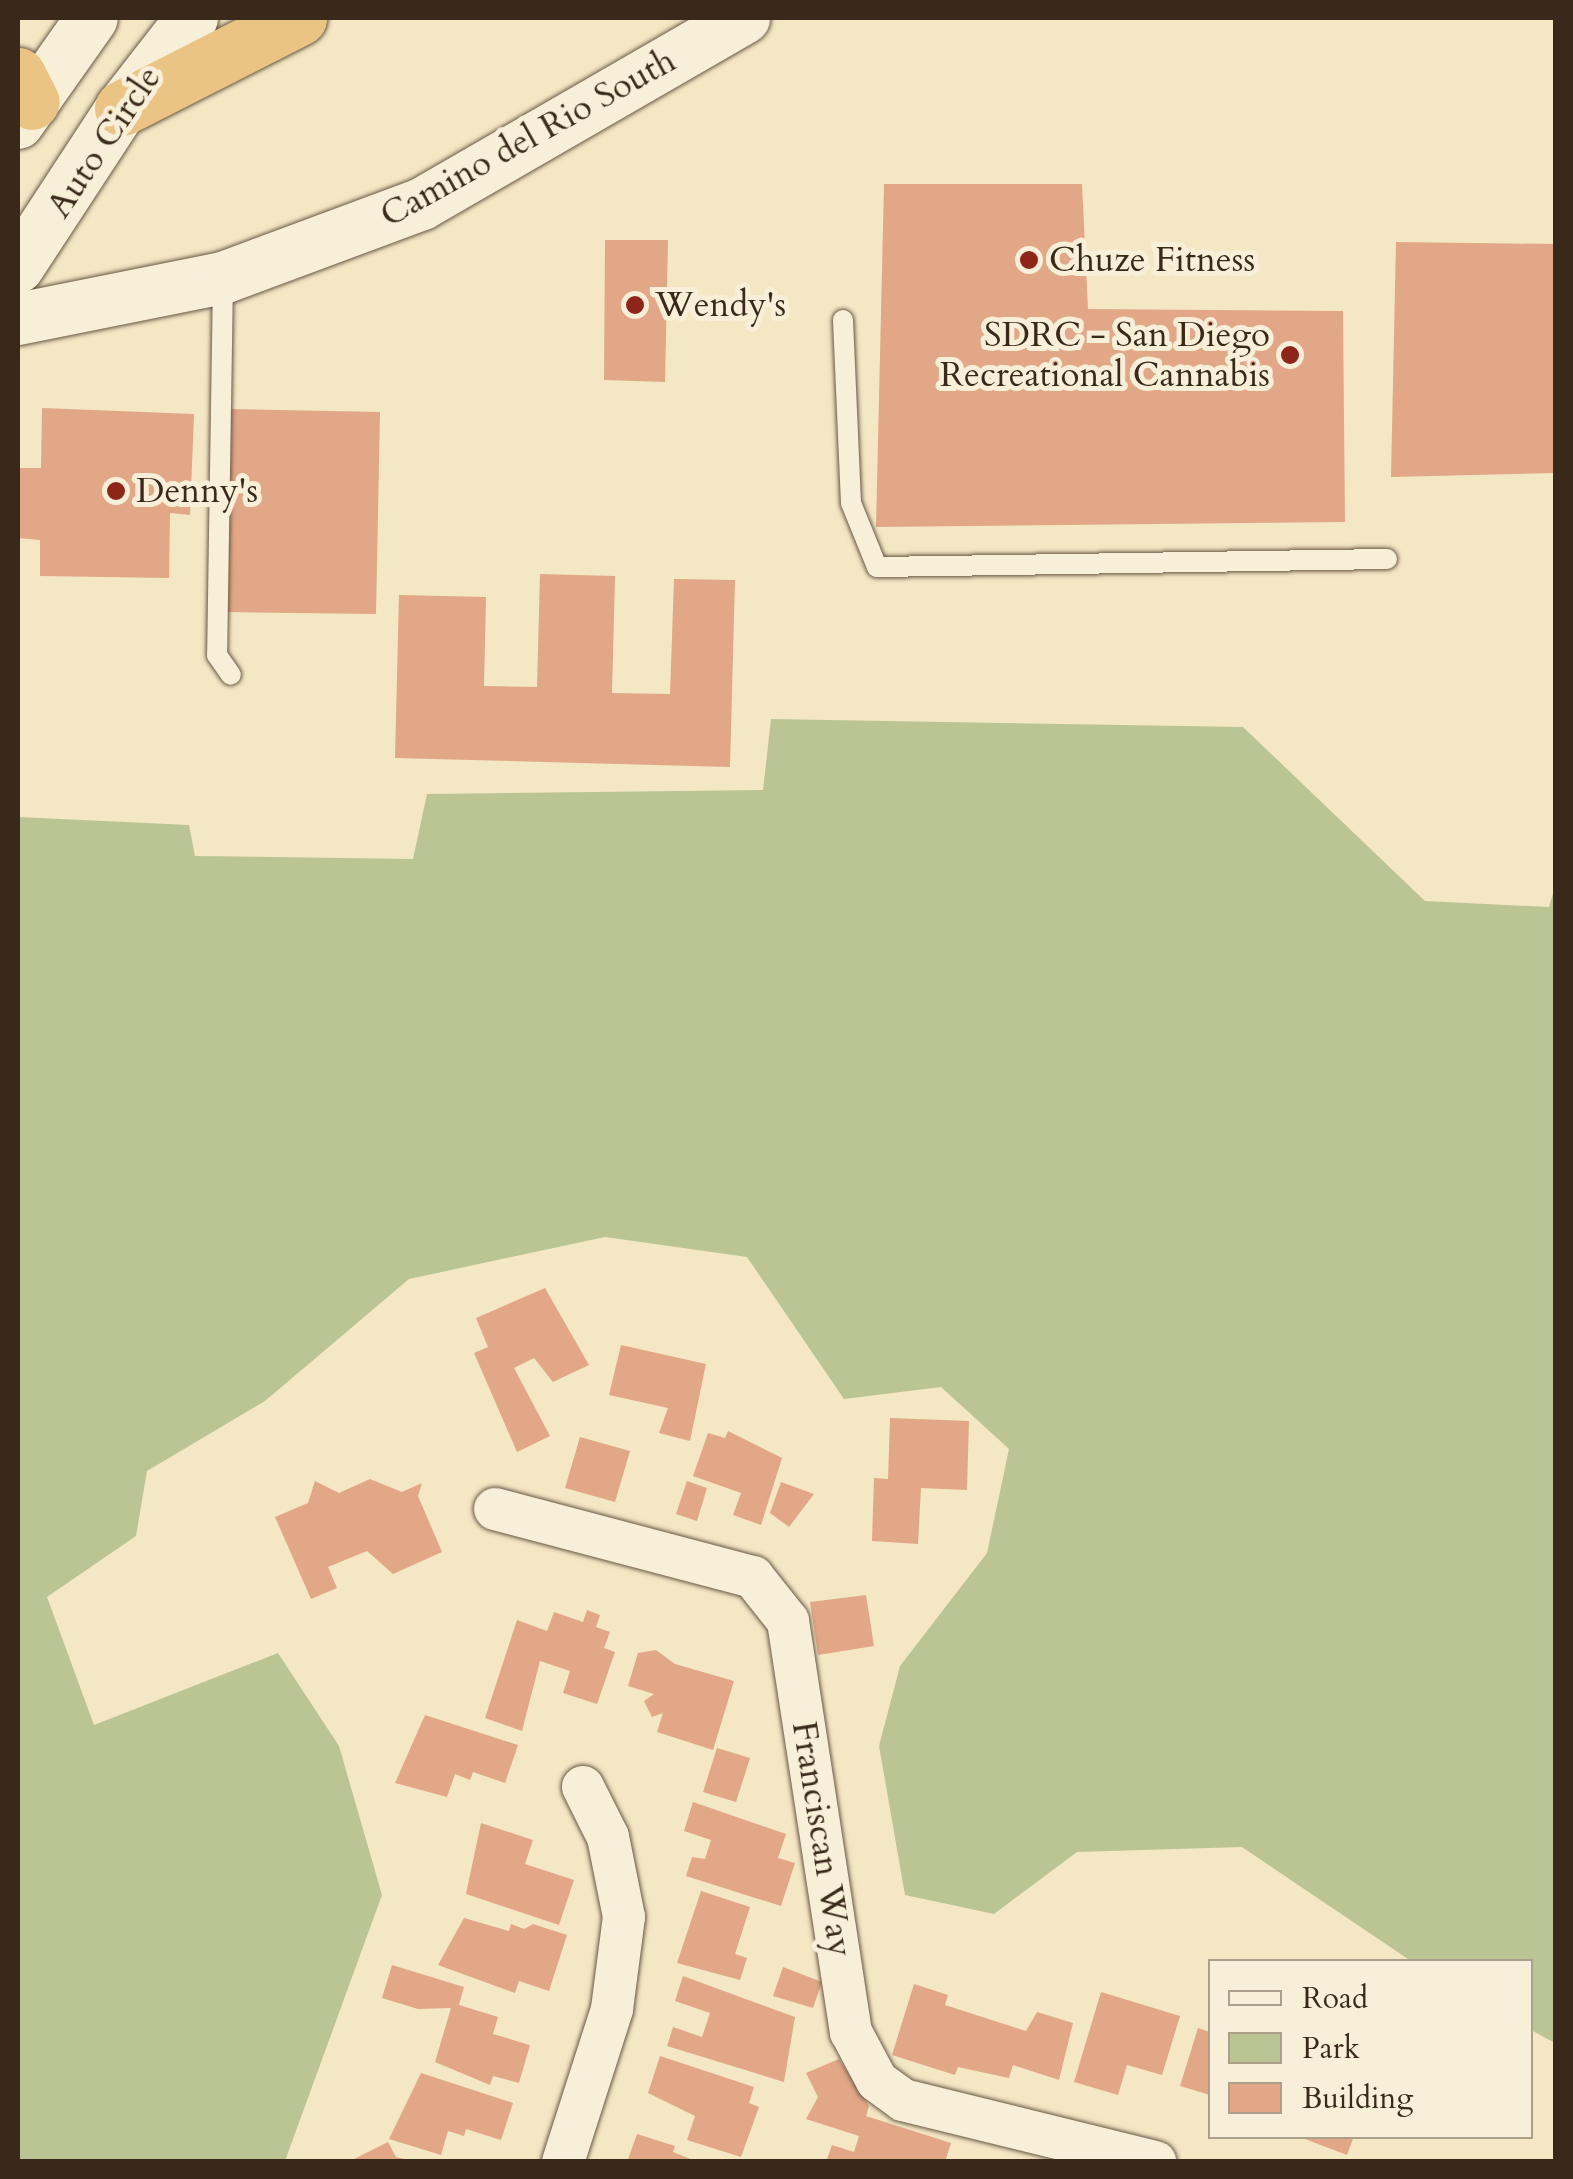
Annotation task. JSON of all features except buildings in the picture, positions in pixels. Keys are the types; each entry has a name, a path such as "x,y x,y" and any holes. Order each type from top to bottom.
{"highway":[{"path":"122,108 299,18"}],"street":[{"path":"22,100 92,18"},
{"name":"Auto Circle","path":"18,267 122,108 192,18"},
{"name":"Camino del Rio South","path":"18,320 223,278 422,204 744,18"},
{"name":"Franciscan Way","path":"495,1509 752,1577 788,1621 852,2032 877,2081 903,2100 1078,2150 1156,2162"},
{"path":"563,2162 612,2008 624,1917 608,1837 584,1788"}],"lane":[{"path":"223,278 217,654 231,675"},
{"path":"843,320 851,503 877,567 1387,559"}],"green space":[{"path":"771,719 1243,727 1425,901 1549,907 1555,887 1555,2043 1533,2031 1533,1959 1408,1959 1242,1847 1077,1852 994,1914 905,1895 879,1746 900,1666 987,1553 1009,1449 941,1387 844,1399 747,1257 605,1237 409,1279 265,1401 147,1471 136,1536 47,1597 94,1725 278,1653 339,1746 382,1895 285,2161 18,2161 18,817 189,825 195,856 413,859 427,794 763,790"}],"place":[{"name":"Chuze Fitness","path":"1029,260"},
{"name":"Wendy's","path":"635,305"},
{"name":"SDRC - San Diego Recreational Cannabis","path":"1290,355"},
{"name":"Denny's","path":"116,491"}]}
